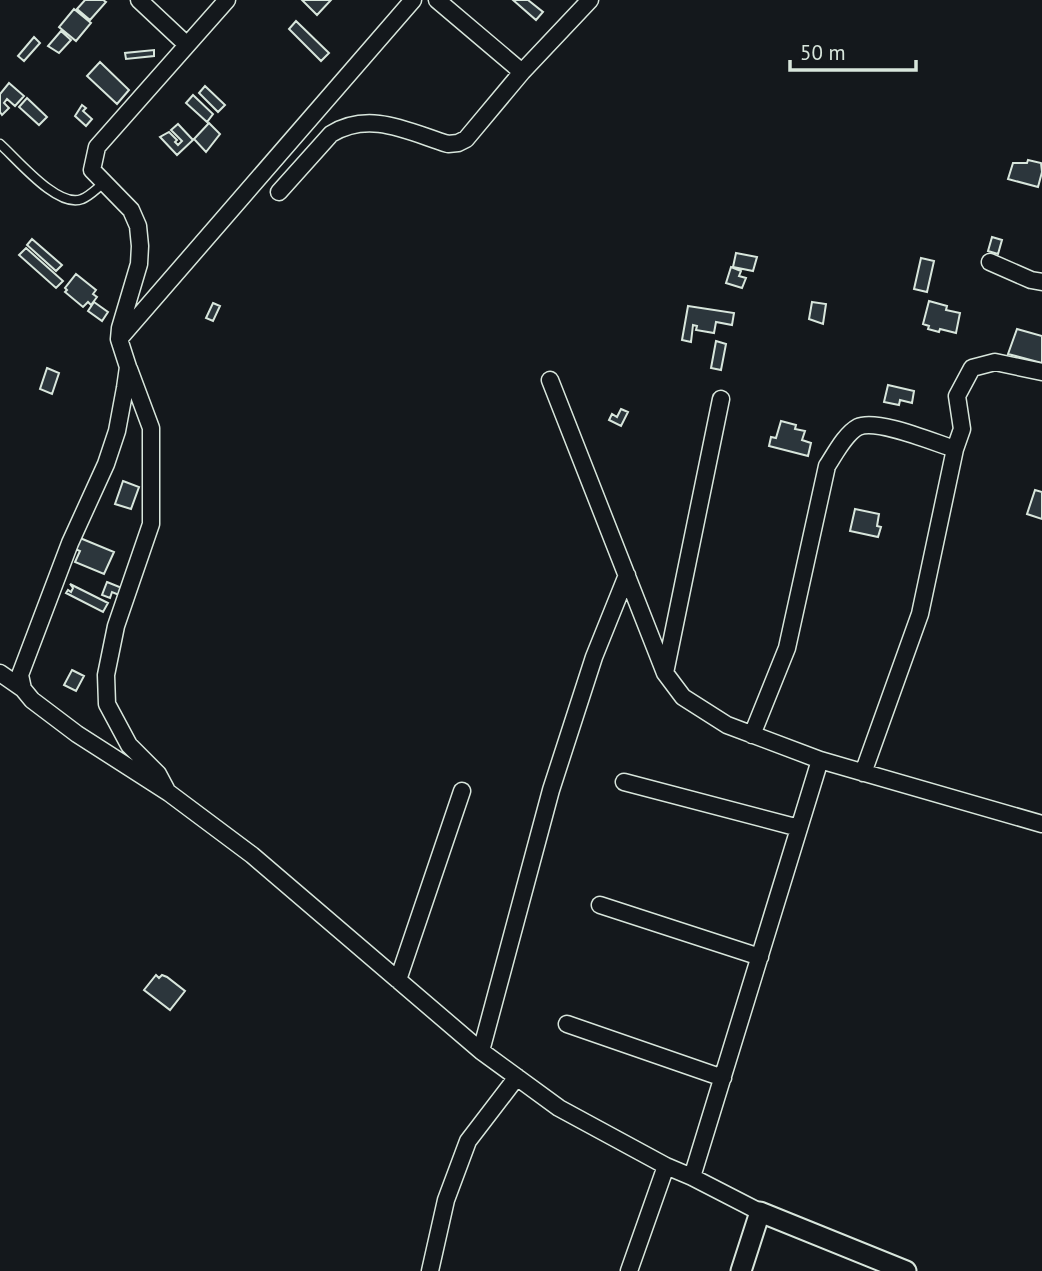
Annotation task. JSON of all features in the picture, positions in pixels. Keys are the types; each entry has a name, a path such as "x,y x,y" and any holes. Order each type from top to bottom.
{"street":[{"path":"139,0 187,46"},
{"path":"169,793 158,774 129,745 107,704 106,675 116,626 151,524 151,428 119,339 139,264 141,246 138,226 131,210 92,170 97,147 227,0"},
{"path":"119,339 413,0"},
{"path":"437,0 522,72"},
{"path":"279,192 331,134 342,127 360,123 391,124 448,144 458,144 466,139 522,72 590,0"},
{"path":"313,115 342,127"},
{"path":"990,262 1042,282"},
{"path":"863,773 920,614 955,449 962,429 957,396 972,368 995,362 1042,372"},
{"path":"23,689 20,675 24,662 70,543 102,476 117,431 128,367"},
{"path":"550,380 665,673 683,697 727,725 820,760 1042,824"},
{"path":"665,673 721,399"},
{"path":"752,735 787,648 827,466 843,442 859,427 878,425 955,449"},
{"path":"481,1051 551,790 594,657 627,575"},
{"path":"0,673 77,734 169,793 252,855 481,1051 559,1108 666,1167 692,1177 760,1212 880,1266 905,1271"},
{"path":"692,1177 820,760"},
{"path":"624,782 799,828"},
{"path":"398,980 463,792"},
{"path":"600,905 760,957"},
{"path":"567,1024 723,1078"},
{"path":"430,1271 446,1200 468,1141 517,1077"},
{"path":"629,1271 666,1167"},
{"path":"741,1271 760,1212"}],"lane":[{"path":"0,144 55,195 69,202 83,199 104,183"}],"building":[{"path":"85,0 106,2 90,20 77,9"},
{"path":"302,0 331,0 317,15"},
{"path":"513,0 528,0 543,12 536,20"},
{"path":"74,9 91,23 76,41 59,27"},
{"path":"296,21 329,53 321,61 289,29"},
{"path":"61,31 71,40 59,53 48,46"},
{"path":"34,37 40,43 24,61 18,56"},
{"path":"154,50 154,56 126,59 125,53"},
{"path":"100,62 129,90 117,104 87,76"},
{"path":"9,83 24,96 15,106 7,99 4,103 9,108 2,115 0,94"},
{"path":"205,86 225,105 218,112 199,93"},
{"path":"193,95 213,114 207,122 186,103"},
{"path":"27,98 47,117 39,125 19,107"},
{"path":"82,105 86,108 83,111 92,119 86,126 75,116"},
{"path":"209,123 220,134 206,152 194,139"},
{"path":"178,124 193,140 177,155 160,137 169,132 178,145 182,141 171,130"},
{"path":"1028,160 1041,163 1042,172 1038,187 1008,179 1013,163 1027,163"},
{"path":"992,237 1002,240 998,254 988,251"},
{"path":"32,239 62,265 56,271 27,245"},
{"path":"26,248 63,281 56,288 19,255"},
{"path":"736,253 757,257 753,271 733,267"},
{"path":"921,258 934,261 927,292 914,289"},
{"path":"731,267 741,271 739,276 746,278 742,288 726,283"},
{"path":"76,274 96,290 93,294 97,297 91,305 88,302 83,307 65,292"},
{"path":"929,301 947,306 946,310 960,313 956,333 928,329 929,326 923,324"},
{"path":"94,302 108,312 102,321 88,311"},
{"path":"812,302 826,304 823,324 809,319"},
{"path":"213,303 220,306 213,321 206,318"},
{"path":"688,306 734,313 732,325 716,322 714,333 696,330 697,326 693,325 691,342 682,340"},
{"path":"1017,329 1042,336 1042,363 1008,354"},
{"path":"716,341 726,344 721,370 711,368"},
{"path":"47,368 59,373 52,394 40,389"},
{"path":"888,385 914,391 912,403 900,400 899,405 884,402"},
{"path":"621,409 628,412 621,426 609,420 612,414 617,417"},
{"path":"781,421 805,431 802,440 811,443 808,456 769,446 771,437 776,438"},
{"path":"123,481 139,487 131,509 115,504"},
{"path":"1035,490 1042,492 1042,519 1027,514"},
{"path":"855,509 879,514 877,526 881,527 878,537 850,531"},
{"path":"80,538 114,552 104,574 75,562 80,551 75,549"},
{"path":"107,582 122,588 119,595 112,592 110,598 102,595"},
{"path":"70,584 108,603 103,612 66,593 73,588"},
{"path":"72,670 84,676 76,691 64,685"},
{"path":"156,975 159,978 162,975 167,977 185,991 170,1010 144,990"}]}
